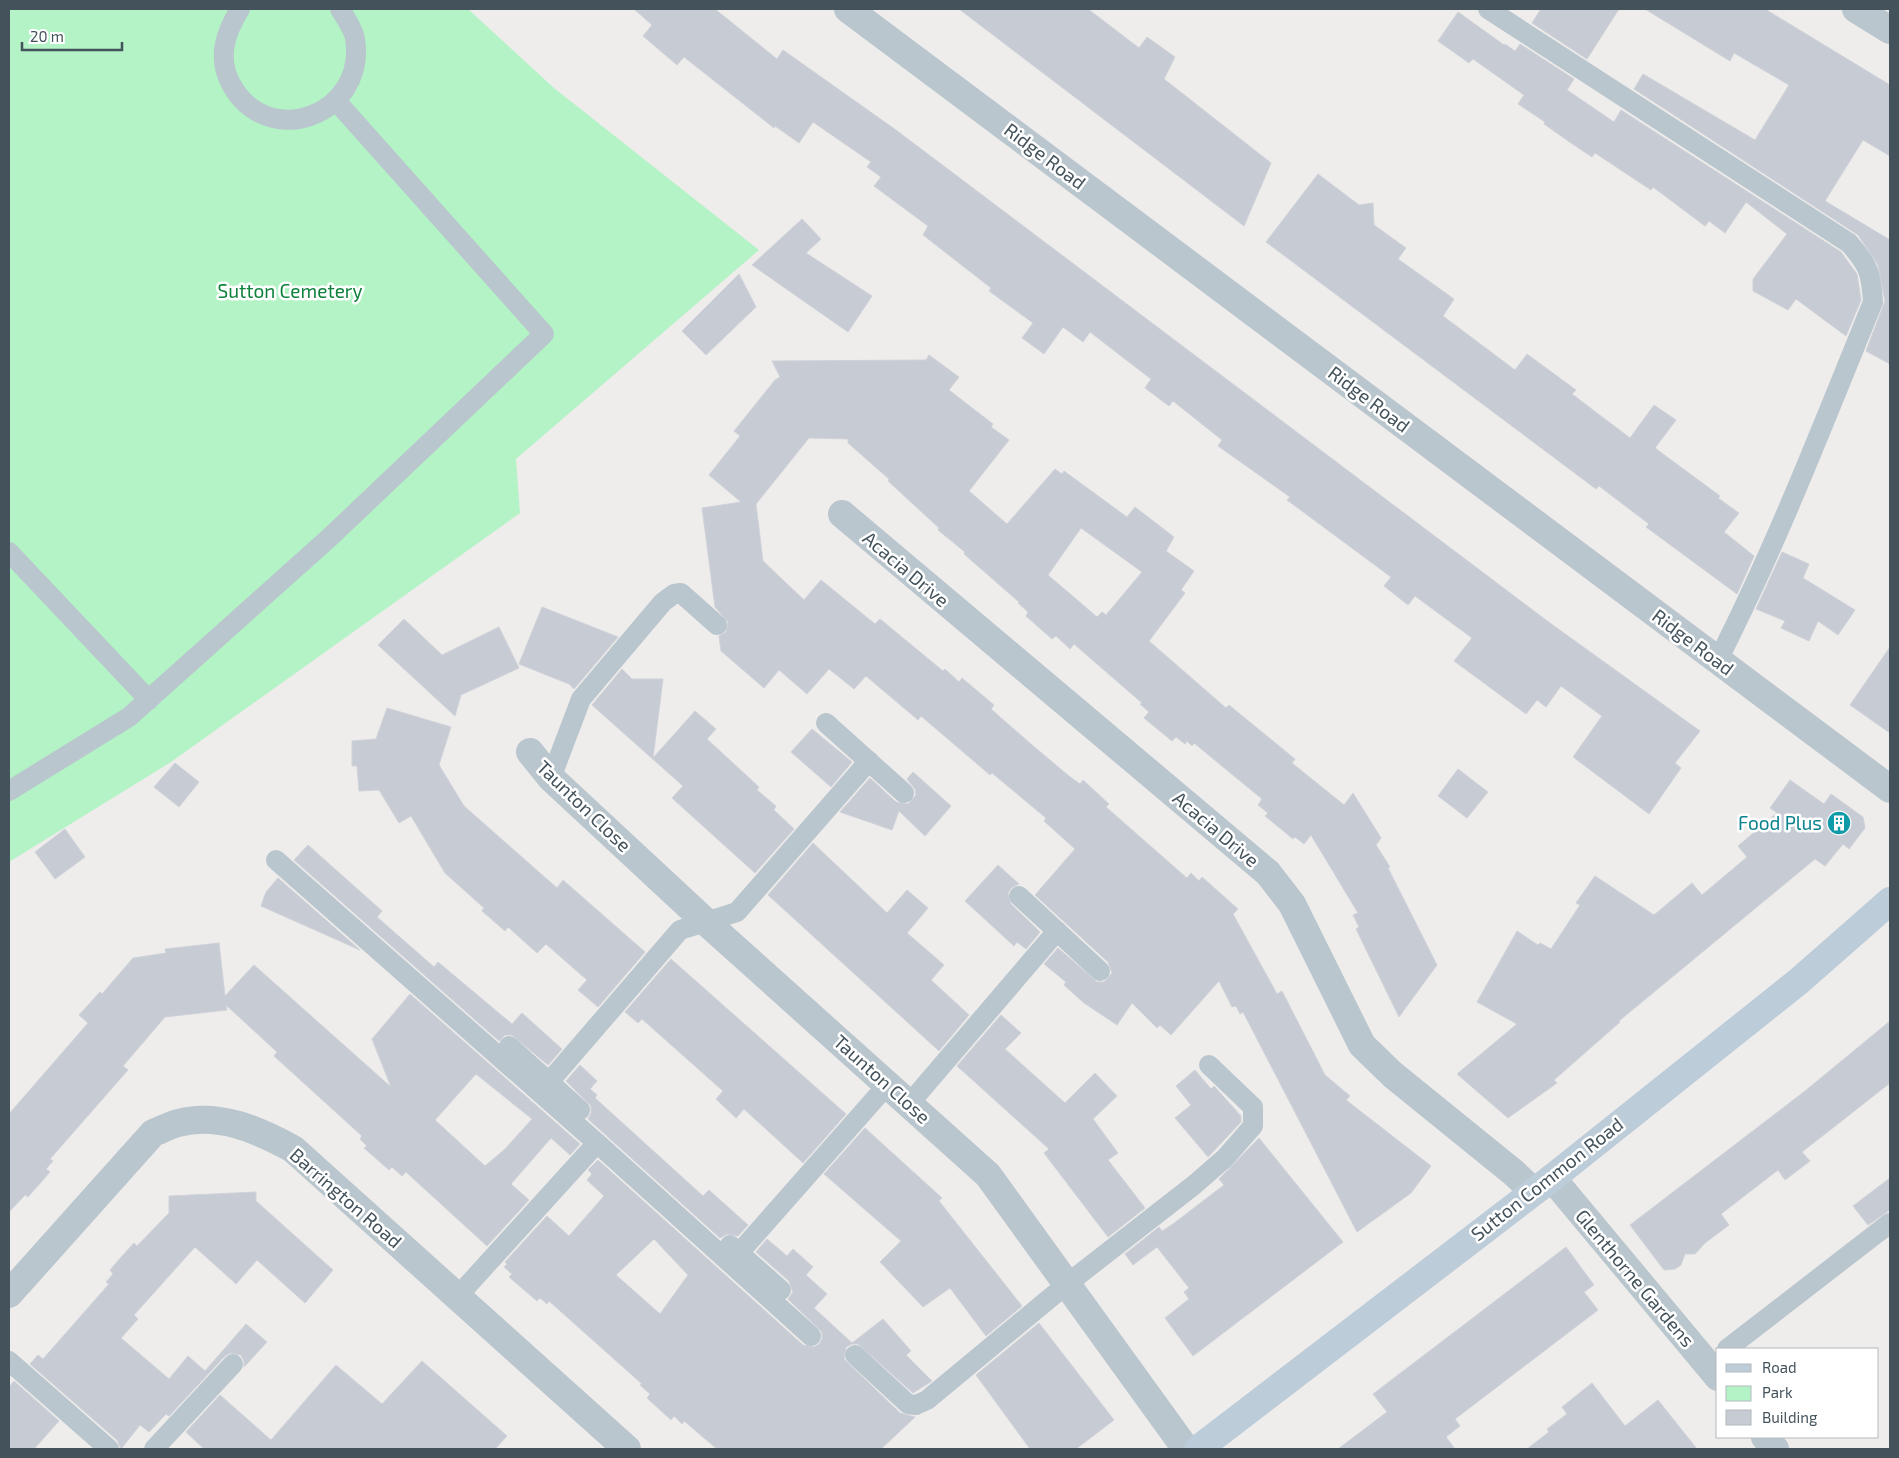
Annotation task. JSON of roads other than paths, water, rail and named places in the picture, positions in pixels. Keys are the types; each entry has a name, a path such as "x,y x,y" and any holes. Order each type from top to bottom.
{"main road":[{"name":"Sutton Common Road","path":"1198,1449 1542,1184 1799,981 1890,901"}],"street":[{"name":"Ridge Road","path":"848,9 1890,789"},
{"path":"1856,9 1890,30"},
{"name":"Acacia Drive","path":"842,514 1268,872 1292,904 1362,1045 1393,1075 1514,1173 1542,1184"},
{"name":"Taunton Close","path":"530,752 551,778 706,922 988,1175 1186,1449"},
{"name":"Barrington Road","path":"9,1294 153,1133 178,1123 205,1120 235,1123 264,1133 293,1149 627,1449"},
{"name":"Glenthorne Gardens","path":"1542,1184 1716,1361"},
{"path":"1767,1438 1776,1449"}],"lane":[{"path":"240,9 228,28 223,51 226,74 237,94 249,108 265,116 287,121 311,118 336,102 350,83 356,61 355,37 340,9"},
{"path":"1488,9 1849,244 1866,263 1872,280 1873,302 1809,457 1737,622 1718,660"},
{"path":"9,791 129,718 329,538 544,334 336,102"},
{"path":"9,552 149,700"},
{"path":"551,778 580,699 663,602 674,594 681,593 716,625"},
{"path":"826,723 904,793"},
{"path":"549,1082 680,930 737,912 869,761"},
{"path":"276,860 598,1143 810,1336"},
{"path":"1019,896 1100,971"},
{"path":"909,1104 1057,931"},
{"path":"509,1046 592,1121"},
{"path":"854,1355 908,1404 916,1405 927,1400 1068,1284 1194,1185 1225,1158 1253,1126 1253,1107 1210,1065"},
{"path":"739,1253 888,1084"},
{"path":"457,1297 598,1143"},
{"path":"693,1213 781,1290"},
{"path":"1734,1348 1890,1223"},
{"path":"9,1362 109,1449"},
{"path":"154,1449 233,1364"}],"place":[{"name":"Food Plus","path":"1839,823"}],"park label":[{"name":"Sutton Cemetery","path":"290,291"}]}
